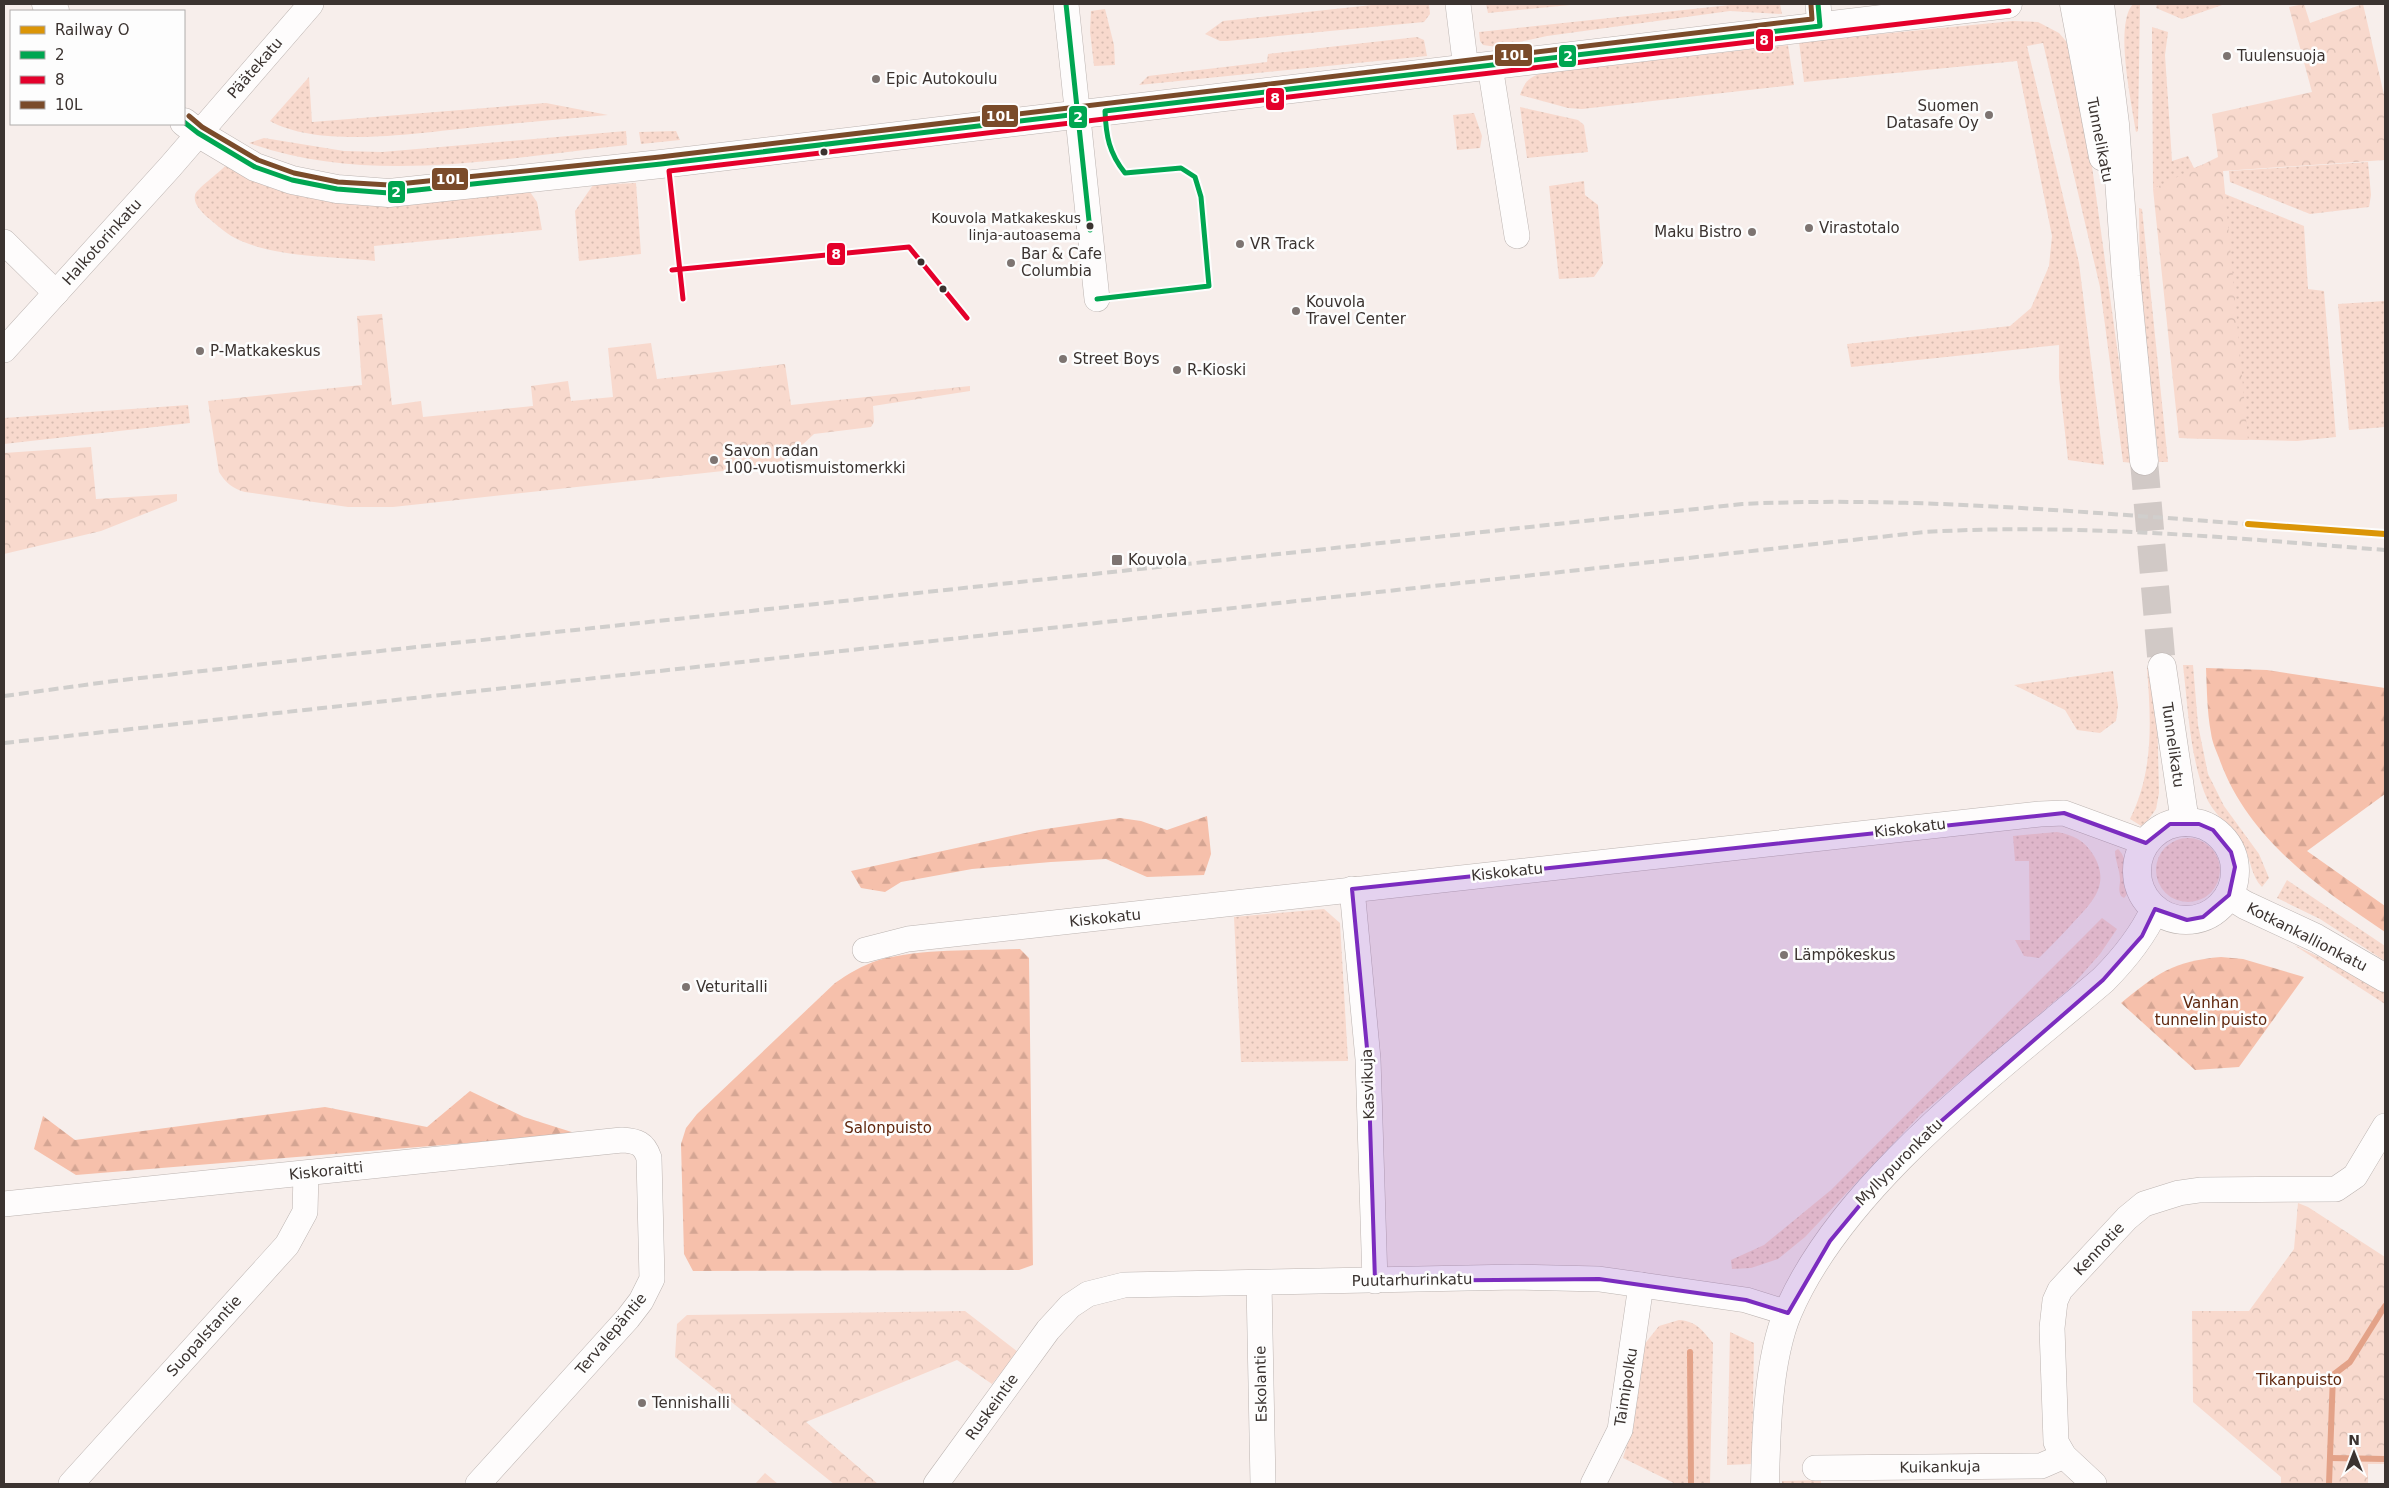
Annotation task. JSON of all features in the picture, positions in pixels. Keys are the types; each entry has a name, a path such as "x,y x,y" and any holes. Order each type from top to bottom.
{"street":[{"name":"Päätekatu","path":"191,127 311,4"},
{"path":"1066,4 1097,299"},
{"path":"1458,4 1478,68 1516,236"},
{"path":"191,127 255,167 292,180 337,189 389,193 635,167 1478,68 1819,15 2008,4"},
{"name":"Tunnelikatu","path":"2074,4 2126,276"},
{"name":"Tunnelikatu","path":"2100,4 2115,124 2126,276 2144,461"},
{"name":"Halkotorinkatu","path":"4,350 56,292 191,127"},
{"path":"4,242 56,292"},
{"name":"Tunnelikatu","path":"2162,667 2185,822"},
{"name":"Kiskokatu","path":"865,950 908,939 2040,814 2064,813 2146,843"},
{"path":"2185,822 2199,824 2213,830 2224,840 2231,852 2235,867 2234,881 2228,895 2218,908 2203,917 2187,920 2170,917 2155,910 2145,899 2138,885 2137,870 2139,855 2156,831 2170,824 2185,822"},
{"name":"Kasvikuja","path":"1352,889 1368,1059 1374,1281"},
{"name":"Kotkankallionkatu","path":"2228,895 2245,905 2316,938 2385,978"},
{"name":"Myllypuronkatu","path":"1765,1484 1773,1375 1778,1344 1788,1312 1830,1240 1852,1210 1899,1158 2103,980 2122,961 2142,936 2155,910"},
{"name":"Kennotie","path":"2094,1484 2064,1456 2056,1442 2052,1328 2055,1301 2060,1290 2127,1218 2144,1204 2179,1193 2296,1188 2336,1189 2345,1185 2355,1176 2385,1126"},
{"name":"Kiskoraitti","path":"4,1204 622,1140 637,1141 646,1148"},
{"name":"Tervalepäntie","path":"478,1484 628,1318 649,1288 652,1279 649,1158 646,1148"},
{"name":"Suopalstantie","path":"70,1484 287,1245 305,1212 306,1174"},
{"name":"Puutarhurinkatu","path":"1048,1330 1070,1306 1088,1294 1124,1285 1526,1277 1599,1279 1746,1300 1788,1312"},
{"name":"Eskolantie","path":"1259,1283 1263,1484"},
{"name":"Taimipolku","path":"1593,1484 1620,1430 1642,1285"},
{"name":"Ruskeintie","path":"936,1484 1048,1330"},
{"name":"Kuikankuja","path":"1815,1468 2041,1466 2064,1456"}],"highlighted area":[{"path":"2064,813 2146,843 2170,824 2199,824 2213,830 2231,852 2235,867 2229,895 2203,917 2187,920 2155,909 2142,936 2103,980 1899,1158 1830,1241 1788,1313 1746,1300 1599,1279 1375,1281 1368,1059 1352,889 2040,814"}],"green space":[{"path":"1381,4 1429,4 1430,14 1424,22 1227,41 1220,41 1205,34 1223,21"},
{"path":"1486,4 1580,4 1488,13"},
{"path":"1739,4 1780,4 1782,14 1730,11 1547,36 1497,47 1483,45 1480,41 1479,32"},
{"path":"2133,4 2140,4 2138,131 2136,132 2128,84 2125,46 2125,29 2128,14"},
{"path":"2157,4 2225,4 2182,19 2156,8"},
{"path":"2304,4 2310,23 2363,4 2385,99 2385,160 2223,171 2248,440 2179,438 2153,189 2218,157 2212,114 2312,92 2289,7"},
{"path":"1105,9 1114,45 1115,65 1094,66 1090,31 1091,11"},
{"path":"2013,21 2038,22 2059,33 2071,47 2085,116 2133,463 2123,462 2100,287 2043,43 2027,46 2079,263 2104,465 2068,460 2059,378 2059,345 1851,367 1847,344 2010,326 2031,308 2049,266 2052,236 2017,61 1804,82 1799,42"},
{"path":"2152,27 2168,32 2165,55 2172,161 2188,156 2194,168 2201,165 2225,194 2304,226 2308,289 2324,291 2336,437 2297,441 2179,438 2170,182 2153,189"},
{"path":"1417,37 1424,40 1427,56 1139,85 1148,76 1267,62 1268,54"},
{"path":"1788,45 1794,85 1582,109 1568,108 1520,95 1528,80 1543,73"},
{"path":"309,77 312,122 546,103 608,115 370,137 315,135 291,130 270,121"},
{"path":"1520,107 1578,120 1584,125 1588,152 1527,158"},
{"path":"1474,113 1482,136 1480,148 1457,150 1453,115"},
{"path":"626,131 627,145 436,165 389,166 342,163 295,156 249,143 264,138 344,151 382,152"},
{"path":"676,131 680,140 641,144 639,132"},
{"path":"2368,162 2371,195 2369,207 2310,214 2230,182 2229,171"},
{"path":"225,166 250,178 528,189 537,202 542,230 374,246 375,261 285,253 250,245 231,236 200,210 196,204 196,192"},
{"path":"1584,181 1585,195 1598,205 1603,264 1594,277 1559,279 1549,186"},
{"path":"636,183 641,254 579,261 575,211 593,185"},
{"path":"2139,208 2142,209 2168,462 2159,462 2140,291"},
{"path":"2385,301 2385,427 2349,430 2338,304"},
{"path":"382,314 392,405 421,401 423,417 533,406 531,386 568,381 571,401 613,397 608,348 651,343 657,379 785,364 791,405 970,386 970,391 873,406 874,422 871,427 814,434 788,458 768,466 393,507 348,507 245,492 227,482 219,472 208,401 362,385 357,316"},
{"path":"188,405 190,423 4,444 4,418"},
{"path":"91,447 96,499 177,494 177,501 101,531 4,554 4,453"},
{"path":"2183,665 2193,665 2198,725 2208,774 2224,806 2259,854 2269,878 2262,887 2253,873 2244,846 2212,807 2202,786 2193,752"},
{"path":"2156,666 2159,793 2156,809 2143,827 2130,819 2138,801 2147,764 2150,726 2147,668"},
{"path":"2206,668 2267,670 2385,688 2385,794 2307,851 2385,906 2385,932 2310,878 2287,858 2247,813 2231,787 2212,740"},
{"path":"2113,671 2118,706 2116,721 2100,733 2077,730 2065,710 2014,685"},
{"path":"1207,816 1211,854 1204,875 1147,877 1106,859 972,869 901,882 885,892 861,888 851,871 1039,830 1120,818 1141,821 1167,830"},
{"path":"2057,832 2078,840 2091,851 2099,867 2099,885 2092,901 2039,958 2024,956 2015,940 2030,940 2029,861 2015,861 2013,836"},
{"path":"2188,838 2200,841 2211,847 2217,858 2220,870 2217,882 2211,893 2200,899 2188,902 2176,899 2165,893 2159,882 2156,870 2159,858 2165,847 2176,841"},
{"path":"2118,849 2127,866 2129,881 2129,888 2124,898 2120,892 2120,876 2115,851"},
{"path":"2287,880 2385,946 2385,961 2320,919 2277,898"},
{"path":"1324,909 1340,923 1348,1061 1241,1062 1234,917"},
{"path":"2102,918 2117,929 2100,954 2069,989 1921,1114 1805,1237 1778,1259 1751,1268 1732,1269 1731,1260 1764,1245 1831,1190"},
{"path":"2294,945 2370,981 2385,991 2385,1004"},
{"name":"Salonpuisto","path":"1020,949 1029,958 1033,1265 1019,1270 693,1271 684,1254 681,1144 686,1128 697,1114 835,983 861,967 896,956 949,951"},
{"name":"Vanhan tunnelin puisto","path":"2221,957 2243,959 2304,977 2239,1067 2195,1070 2121,1003 2156,976 2167,970 2190,962"},
{"path":"470,1091 524,1117 578,1134 76,1175 34,1149 43,1116 75,1140 325,1107 427,1127"},
{"name":"Tikanpuisto","path":"2298,1203 2308,1207 2385,1257 2385,1464 2368,1464 2368,1484 2281,1484 2281,1477 2193,1402 2192,1311 2249,1311 2294,1249"},
{"path":"965,1311 1018,1352 992,1384 957,1360 806,1422 878,1484 834,1484 675,1357 677,1324 687,1315"},
{"path":"1679,1320 1694,1324 1713,1343 1710,1484 1676,1484 1623,1458 1633,1426 1643,1346 1659,1326"},
{"path":"1730,1332 1754,1343 1752,1464 1727,1465"},
{"path":"765,1473 778,1484 755,1484"},
{"path":"1821,1480 1821,1484 1782,1484 1782,1481"}],"waterway":[{"path":"2329,1484 2333,1375 2350,1362 2385,1306"},
{"path":"1690,1352 1691,1484"},
{"path":"2330,1458 2385,1459"}],"tunnel":[{"path":"2144,461 2162,667"}],"railway":[{"path":"4,696 114,681 343,655 1742,504 1805,502 1932,504 2058,510 2248,524"},
{"path":"4,743 1925,532 2040,529 2155,533 2385,550"}],"rail line":[{"name":"O","path":"2248,524 2385,534"}],"transit line":[{"name":"2","path":"1066,4 1090,230"},
{"name":"2","path":"1097,299 1209,286 1201,197 1195,177 1181,168 1125,173 1115,158 1109,144 1105,111 1820,26 1818,4"},
{"name":"10L","path":"189,116 202,127 258,160 294,173 338,182 389,185 660,157 1812,19 1811,5"},
{"name":"8","path":"683,299 669,171 2009,11"},
{"name":"2","path":"185,123 198,133 255,167 292,180 337,189 389,193 661,164 1078,114"},
{"name":"8","path":"672,270 909,247 967,318"}],"place":[{"name":"Tuulensuoja","path":"2227,56"},
{"name":"Epic Autokoulu","path":"876,79"},
{"name":"Suomen Datasafe Oy","path":"1989,115"},
{"name":"Kouvola Matkakeskus linja-autoasema","path":"1090,226"},
{"name":"Virastotalo","path":"1809,228"},
{"name":"Maku Bistro","path":"1752,232"},
{"name":"VR Track","path":"1240,244"},
{"name":"Bar & Cafe Columbia","path":"1011,263"},
{"name":"Kouvola Travel Center","path":"1296,311"},
{"name":"P-Matkakeskus","path":"200,351"},
{"name":"Street Boys","path":"1063,359"},
{"name":"R-Kioski","path":"1177,370"},
{"name":"Savon radan 100-vuotismuistomerkki","path":"714,460"},
{"name":"Kouvola","path":"1117,560"},
{"name":"Lämpökeskus","path":"1784,955"},
{"name":"Veturitalli","path":"686,987"},
{"name":"Tennishalli","path":"642,1403"}]}
